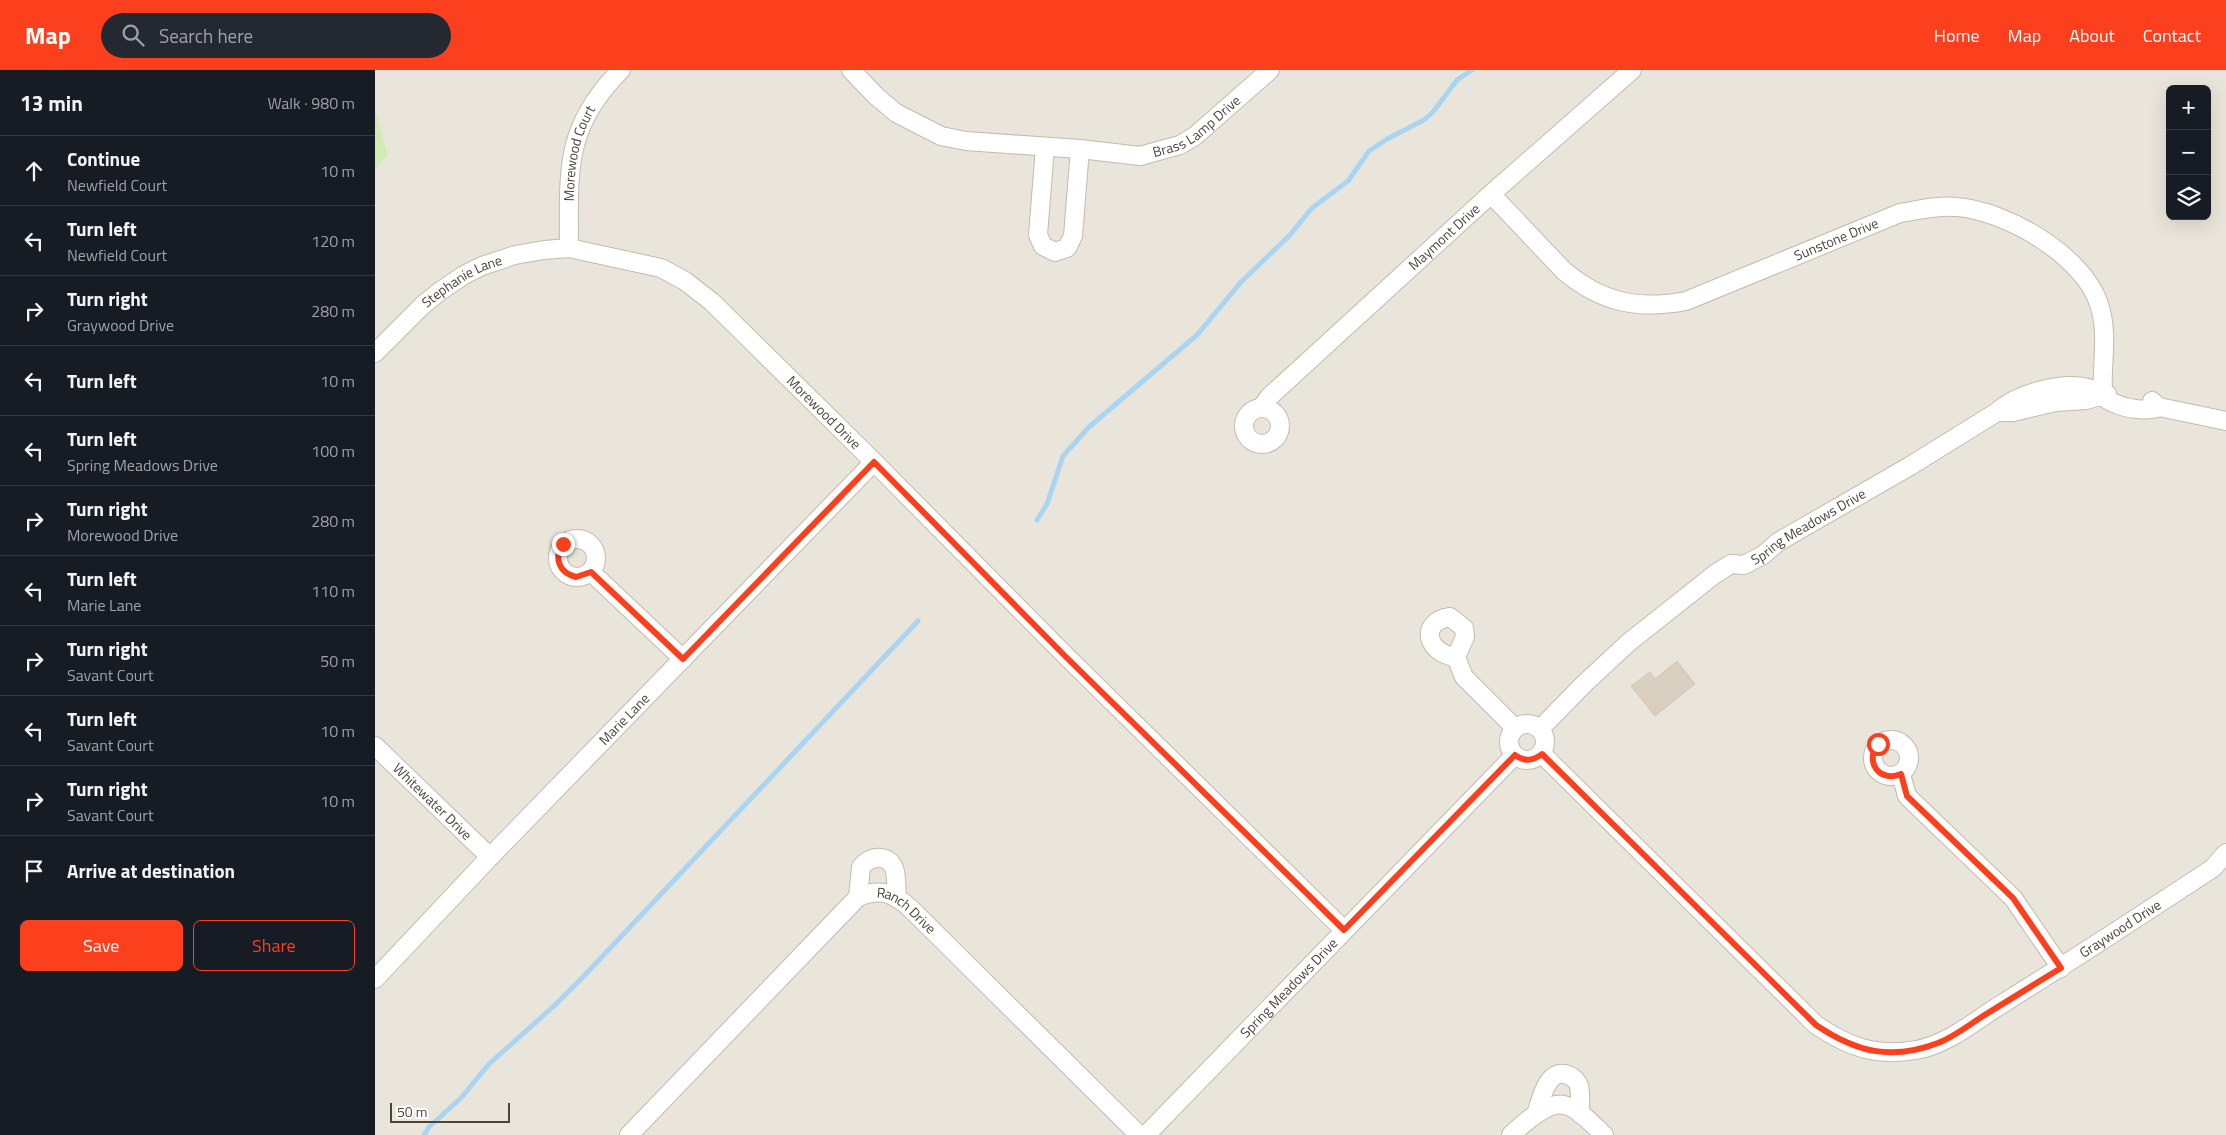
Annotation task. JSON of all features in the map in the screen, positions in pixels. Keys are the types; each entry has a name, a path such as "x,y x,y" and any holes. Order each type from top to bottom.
{"street":[{"name":"Morewood Court","path":"569,248 569,189 572,153 589,109 601,90 621,70"},
{"name":"Brass Lamp Drive","path":"851,70 876,96 896,112 941,136 966,141 1140,156 1180,145 1195,136 1270,70"},
{"name":"Maymont Drive","path":"1261,408 1269,397 1491,194 1632,70"},
{"path":"1045,147 1038,235 1043,246 1055,252 1067,248 1073,236 1080,150"},
{"name":"Sunstone Drive","path":"1491,194 1564,271 1576,281 1618,302 1665,305 1686,301 1900,213 1938,206 1958,207 1984,212 2020,228 2054,247 2079,269 2087,280 2099,304 2104,323 2103,395"},
{"name":"Stephanie Lane","path":"375,353 423,305 464,275 482,266 515,255 569,248"},
{"name":"Morewood Drive","path":"569,248 661,268 685,281 712,302 1072,662 1344,930"},
{"name":"Spring Meadows Drive","path":"1540,729 1628,643 1715,574 1731,564 1744,565 1763,555 1778,542 1910,466 1997,412 2007,403 2041,390 2064,387 2087,388 2103,395 2116,392 2150,400 2159,407 2226,421"},
{"name":"Marie Lane","path":"375,979 489,857 874,462"},
{"path":"591,572 683,659"},
{"path":"1456,657 1464,677 1515,728"},
{"path":"1525,723 1536,725 1540,729 1546,744 1542,754 1537,758 1525,760 1515,755 1509,745 1509,739 1515,728 1525,723"},
{"name":"Whitewater Drive","path":"375,746 489,857"},
{"name":"Graywood Drive","path":"1542,754 1816,1025 1847,1044 1875,1052 1917,1050 1939,1043 2061,968 2213,868 2226,853"},
{"name":"Spring Meadows Drive","path":"1146,1135 1515,755"},
{"path":"1901,774 1907,796 2013,898 2061,968"},
{"path":"858,897 861,867 870,859 876,857 886,859 894,869 897,897"},
{"name":"Ranch Drive","path":"629,1135 858,897 876,892 897,897 1139,1135"},
{"path":"1536,1114 1549,1081 1558,1074 1564,1074 1572,1076 1579,1086 1581,1114"},
{"path":"1511,1135 1536,1114 1555,1105 1564,1105 1581,1114 1604,1135"}],"shaded area":[{"path":"375,70 2226,70 2226,1135 375,1135 375,170 388,155 375,109"}],"green space":[{"path":"375,109 388,155 375,170"}],"building":[{"path":"1677,661 1695,684 1655,716 1631,686 1650,672 1655,679"}],"waterway":[{"path":"1037,520 1047,504 1063,456 1089,427 1197,335 1241,282 1289,236 1312,208 1348,181 1369,151 1387,139 1424,120 1433,112 1457,80 1472,70"},
{"path":"424,1135 429,1127 461,1098 489,1064 554,1006 583,977 918,621"}],"route":[{"path":"563,544 559,549 558,561 560,568 565,573 569,576 580,577 591,572 683,659 874,462 1065,656 1344,930 1515,755 1520,759 1531,760 1542,754 1816,1025 1839,1040 1856,1048 1875,1052 1917,1050 1939,1043 2061,968 2013,898 1907,796 1901,774 1889,777 1878,772 1874,767 1873,755 1878,744"}]}
